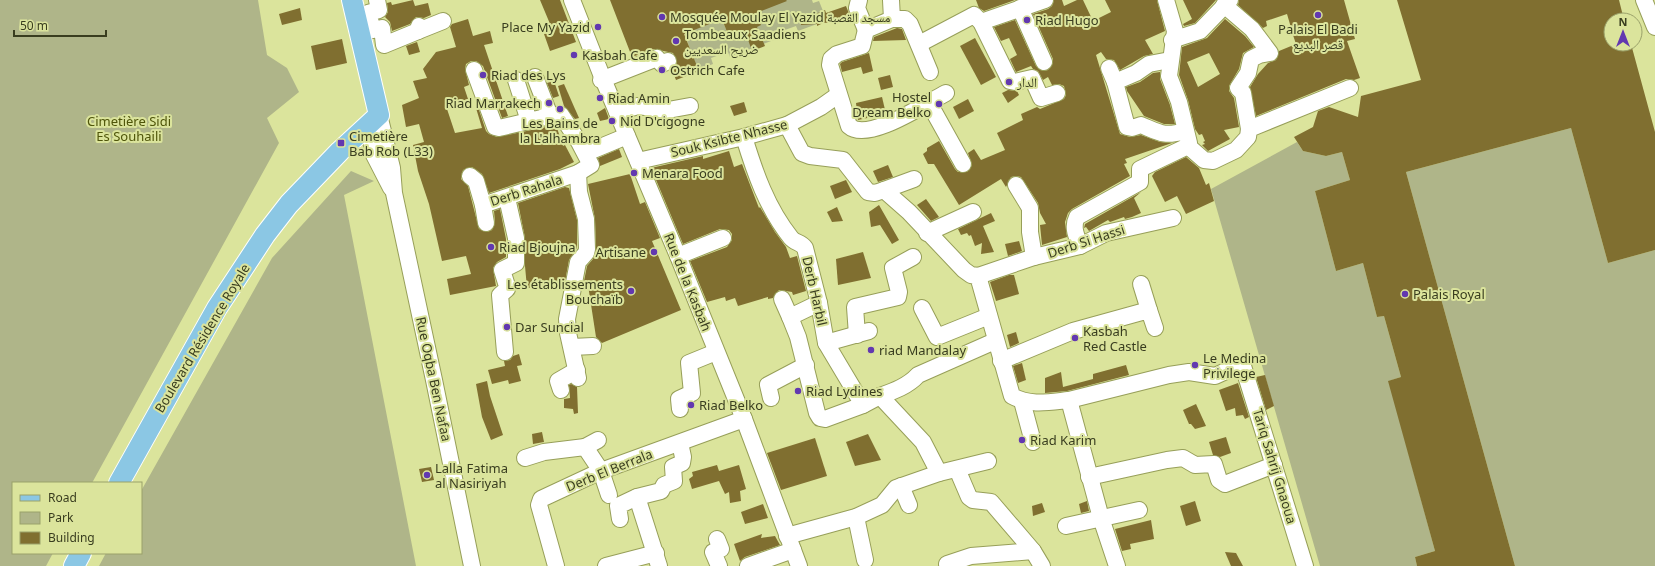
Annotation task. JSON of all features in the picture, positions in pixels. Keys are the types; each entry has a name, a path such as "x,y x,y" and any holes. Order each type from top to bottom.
{"main road":[{"name":"Rue Oqba Ben Nafaa","path":"347,3 373,120"},
{"name":"Boulevard Résidence Royale","path":"120,482 217,308 265,235 289,204 340,150 373,120"},
{"path":"74,566 80,554"}],"street":[{"path":"347,3 379,0 378,10 368,13 373,30 382,28 384,45 419,29 443,21"},
{"name":"Rue de la Kasbah","path":"572,0 602,80 678,256 744,419 799,566"},
{"path":"859,0 857,8 866,30 862,46 837,54 832,59 830,65 838,95 849,126 853,130 870,129 888,124 946,93"},
{"path":"891,0 898,19"},
{"path":"981,22 1045,0"},
{"path":"1166,0 1174,31 1172,40 1169,76 1178,102 1186,138 1204,160 1213,162 1236,150 1248,137 1249,129 1243,93 1238,88 1248,73 1251,60 1259,55 1270,53 1252,29 1227,3 1200,31 1172,40"},
{"path":"1644,0 1655,27"},
{"path":"1020,8 1044,62"},
{"path":"919,44 972,16 976,16 981,22 1010,81 1015,82 1032,78 1041,98 1057,93"},
{"path":"866,30 898,19 910,24 930,72"},
{"path":"602,80 657,58 662,64 668,61"},
{"path":"1170,60 1150,64 1136,73 1112,75 1127,127 1132,128 1141,125 1156,133 1186,138"},
{"path":"474,70 495,126 499,128 550,116 561,115 586,153 627,136"},
{"path":"535,76 550,116"},
{"path":"516,80 529,121"},
{"path":"1249,129 1350,88"},
{"name":"Souk Ksibte Nhasse","path":"638,161 744,137 787,125 821,107 838,95"},
{"path":"929,103 963,164"},
{"path":"617,112 638,106 668,110 690,106"},
{"name":"Rue Oqba Ben Nafaa","path":"373,120 374,155 394,193 472,566"},
{"path":"787,125 802,153 810,156 843,160 868,192 875,193 914,179"},
{"name":"Derb Harbil","path":"744,137 759,184 764,194 791,238 802,244 805,248 819,303 826,343"},
{"path":"1080,246 1074,228 1074,222 1078,217 1140,182 1140,169 1186,138"},
{"name":"Derb Rahala","path":"470,176 476,181 483,205 578,173 591,165 586,153"},
{"name":"Derb Rahala","path":"561,390 558,381 577,374 567,319 578,262 586,253 587,249 586,219 579,192 578,173"},
{"path":"1016,185 1030,208 1030,232 1034,257"},
{"path":"884,190 909,212 927,233 964,270 971,275 978,276 995,341 1012,396 1022,401 1042,403 1069,400 1089,477 1117,566"},
{"path":"505,352 500,295 507,289 500,289 502,270 516,262 517,247 507,198"},
{"path":"483,205 486,223"},
{"path":"927,233 973,212"},
{"name":"Derb Si Hassi","path":"978,276 1034,257 1080,246 1106,233 1174,218"},
{"path":"678,256 724,238"},
{"path":"863,405 826,343 863,333 855,307 898,297 899,292 893,268 913,257"},
{"path":"1142,284 1154,328"},
{"path":"782,299 798,337 817,413 820,418 825,419 863,405 898,389 912,381 918,375 995,341"},
{"path":"790,317 819,303"},
{"path":"922,308 937,337 989,316"},
{"path":"1001,361 1073,331 1149,310"},
{"path":"572,348 593,346"},
{"path":"680,409 679,398 692,393 688,362 716,352"},
{"path":"771,398 768,385 806,365"},
{"name":"Tariq Sahrij Gnaoua","path":"1069,400 1169,375 1189,372 1215,376 1237,366 1244,367 1304,566"},
{"path":"880,396 923,442 939,473"},
{"path":"1022,401 1033,442"},
{"name":"Derb El Berrala","path":"556,566 539,502 548,495 601,471 744,419"},
{"path":"525,458 544,452 591,443 609,495"},
{"path":"620,519 618,506 637,497 660,491 664,485 674,481 673,467 682,463 684,457 680,443"},
{"path":"1089,477 1155,461 1182,458 1194,465 1214,464 1219,480 1225,484 1274,465"},
{"path":"787,536 856,517 882,505 892,492 901,486 939,473 988,461"},
{"path":"957,469 969,497 973,500 991,502 1033,551 1042,566"},
{"path":"901,486 909,505"},
{"path":"606,566 658,560 637,497"},
{"path":"1066,526 1139,510"},
{"path":"856,517 865,560"},
{"path":"716,539 720,549 713,552 719,566"},
{"path":"748,566 793,550"},
{"path":"947,564 971,556 1033,551"}],"green space":[{"name":"Cimetière Sidi Es Souhaili","path":"0,0 258,0 267,55 287,68 299,92 267,118 279,143 93,482 12,482 12,554 52,554 46,566 0,566"},
{"path":"776,0 812,0 813,3 819,1 823,11 813,15 817,24 798,31 796,26 782,31 784,36 730,57 728,52 711,58 713,64 698,70 683,30 703,26 721,16 729,37 760,25 752,4"},
{"path":"1571,128 1608,263 1655,250 1655,566 1515,566 1406,172"},
{"path":"1297,142 1303,151 1326,156 1342,152 1350,180 1315,191 1336,271 1363,263 1377,317 1384,316 1401,377 1389,381 1435,551 1415,557 1417,566 1320,566 1211,189"},
{"path":"351,171 374,181 344,195 416,566 99,566 105,554 142,554 142,489 272,258"}],"building":[{"path":"413,0 415,6 428,3 431,15 424,18 416,17 410,24 392,31 390,22 385,17 388,12 387,3 391,2 392,5"},
{"path":"540,0 560,0 576,42 550,51 544,34 553,31"},
{"path":"610,0 787,1 756,13 761,25 757,27 765,46 752,51 745,31 729,37 722,19 684,34 699,71 676,80 672,70 676,67 677,61 673,53 654,49 632,57"},
{"path":"976,0 1015,0 984,11 979,8"},
{"path":"1054,0 1062,0 1064,6 1077,0 1083,0 1093,21 1111,12 1105,0 1157,0 1165,31 1145,40 1153,54 1144,56 1120,70 1114,60 1106,59 1101,52 1096,55 1120,134 1130,137 1141,135 1160,142 1172,143 1125,159 1127,163 1124,164 1130,176 1072,209 1068,213 1065,222 1067,237 1042,245 1040,225 1046,224 1040,213 1038,203 1021,177 1011,177 1006,187 1001,179 959,205 934,164 928,164 923,154 927,151 927,148 939,141 955,169 958,172 967,172 972,165 968,153 974,149 981,160 1005,150 997,133 1023,120 1021,114 1037,107 1040,109 1064,99 1066,95 1064,86 1059,84 1052,85 1048,77 1043,80 1038,71 1033,69 1031,66 1016,72 1010,59 1017,55 1009,38 1001,41 994,27 1015,20 1036,66 1043,71 1048,70 1053,63 1053,59 1033,14 1048,9 1052,6"},
{"path":"1183,0 1216,0 1195,23 1184,26 1183,24 1192,19"},
{"path":"1239,0 1344,0 1355,39 1347,41 1360,78 1354,80 1346,79 1256,116 1250,87 1258,74 1268,63 1276,60 1279,51 1296,44 1293,35 1302,26 1292,31 1287,14 1266,21 1267,26 1263,28 1238,5"},
{"name":"Palais Royal","path":"1397,0 1619,0 1622,12 1603,12 1603,52 1633,52 1655,132 1655,250 1608,263 1571,128 1406,172 1515,566 1417,566 1415,557 1435,551 1388,381 1401,377 1384,316 1377,317 1363,263 1336,271 1315,191 1350,180 1342,152 1326,156 1303,151 1294,137 1313,127 1318,111 1329,107 1358,117 1361,96 1421,80"},
{"path":"846,6 852,21 823,23 817,26 817,24 801,25 801,22 814,17 813,15 825,10 826,13"},
{"path":"300,8 302,20 282,25 279,14"},
{"path":"468,19 473,36 490,31 493,43 484,45 508,116 502,118 483,66 476,61 471,61 466,64 465,69 469,85 464,87 468,99 446,106 455,133 482,128 476,108 478,107 486,131 497,137 556,125 563,146 565,145 574,162 560,169 489,193 482,174 472,167 463,170 461,179 468,186 479,229 487,232 492,230 495,222 494,211 500,209 506,239 506,257 497,262 493,268 496,286 450,295 447,279 471,274 466,256 442,261 429,204 418,171 413,145 424,142 419,124 406,127 402,105 419,98 413,81 427,78 423,69 436,52 456,47 450,27 452,24"},
{"path":"1225,19 1245,36 1254,47 1243,53 1239,69 1229,86 1229,91 1234,98 1239,127 1224,130 1230,139 1208,151 1202,145 1205,144 1203,142 1205,141 1202,134 1199,135 1195,129 1188,100 1179,75 1182,47 1207,38","holes":["1209,53 1220,74 1198,87 1187,62"]},
{"path":"897,28 902,29 906,40 873,41 874,37"},
{"path":"975,38 996,77 981,85 960,46"},
{"path":"342,39 347,63 316,70 311,46"},
{"path":"417,42 420,52 409,55 406,46"},
{"path":"869,53 873,71 863,74 861,67 842,72 840,64 842,62"},
{"path":"1160,72 1160,79 1170,105 1175,124 1164,124 1144,116 1127,91 1126,87 1140,82 1153,73"},
{"path":"890,75 893,87 881,90 878,78"},
{"path":"554,81 559,96 553,98 547,83"},
{"path":"564,84 579,118 575,119 564,106 558,86"},
{"path":"1008,90 1017,91 1019,95 1008,103 1002,93"},
{"path":"882,97 886,114 858,120 856,103"},
{"path":"968,99 974,111 959,119 953,107"},
{"path":"744,102 747,112 734,116 730,106"},
{"path":"605,108 609,119 600,121 597,113"},
{"path":"619,149 622,157 600,166 598,158"},
{"path":"729,151 734,167 742,164 759,208 760,207 786,247 790,258 797,256 806,291 793,295 792,292 779,290 773,298 768,299 768,297 738,306 735,298 726,301 725,297 707,302 690,261 727,247 732,240 732,234 729,230 720,229 683,244 651,168 703,156 703,159"},
{"path":"1186,157 1199,168 1206,185 1209,183 1214,201 1186,214 1177,196 1165,202 1152,176 1155,172"},
{"path":"888,165 893,177 878,182 873,171"},
{"path":"630,174 640,204 645,202 660,238 652,241 681,310 602,343 596,337 588,285 583,286 587,266 593,259 596,249 595,219 588,184"},
{"path":"846,180 852,192 835,199 830,186"},
{"path":"565,187 569,188 577,220 577,248 569,260 564,287 557,287 557,285 527,288 525,238 518,203"},
{"path":"1141,192 1134,198 1141,213 1125,219 1124,217 1110,222 1108,220 1089,231 1086,227 1084,228 1085,224"},
{"path":"926,199 939,217 931,221 917,205"},
{"path":"879,205 899,240 892,244 880,225 871,227 869,212"},
{"path":"837,207 843,221 832,222 827,212"},
{"path":"991,213 995,221 983,226 994,252 981,254 982,243 975,246 971,235 969,236 967,233 961,235 958,229"},
{"path":"1019,241 1022,251 1008,256 1005,244"},
{"path":"863,252 871,278 838,285 836,259"},
{"path":"1009,275 1014,275 1019,294 996,301 990,282"},
{"path":"1016,332 1019,343 1010,347 1007,335"},
{"path":"519,354 522,365 517,366 521,381 509,384 508,380 492,384 488,370 505,366 504,361 510,360 513,356"},
{"path":"1022,363 1026,380 1018,383 1013,366"},
{"path":"1126,365 1129,375 1067,391 1045,393 1045,378 1061,372 1063,387 1093,379 1093,374"},
{"path":"1265,375 1274,406 1266,410 1256,377"},
{"path":"487,381 490,396 503,435 491,440 482,417 476,384"},
{"path":"1238,383 1249,417 1245,419 1243,415 1236,416 1235,408 1226,411 1219,390"},
{"path":"571,384 577,387 578,413 574,414 573,409 564,408 564,399 570,398 569,385"},
{"path":"1196,404 1206,426 1195,429 1191,424 1189,424 1183,410"},
{"path":"542,432 544,442 533,444 532,434"},
{"path":"868,434 881,460 855,466 846,442"},
{"path":"1226,437 1231,453 1220,457 1213,455 1209,442"},
{"path":"815,438 827,476 781,490 767,453"},
{"path":"717,465 719,471 739,465 746,489 740,491 741,501 730,503 729,492 725,494 719,481 692,489 689,479 693,476 692,472"},
{"name":"Lalla Fatima al Nasiriyah","path":"431,467 434,480 422,482 419,469"},
{"path":"1087,501 1089,511 1081,513 1079,504"},
{"path":"1195,501 1201,521 1186,526 1180,506"},
{"path":"1042,503 1045,512 1033,516 1032,506"},
{"path":"763,504 768,518 745,524 741,512"},
{"path":"1151,520 1154,539 1130,544 1131,549 1122,551 1115,529"},
{"path":"762,534 761,538 775,536 780,545 745,557 740,561 734,544"},
{"path":"1225,552 1236,553 1243,566 1231,566"}],"place":[{"name":"Palais El Badi قصر البديع","path":"1318,15"},
{"name":"Mosquée Moulay El Yazid مسجد القصبة","path":"662,17"},
{"name":"Riad Hugo","path":"1027,20"},
{"name":"Place My Yazid","path":"598,27"},
{"name":"Tombeaux Saadiens ضريح السعديين","path":"676,41"},
{"name":"Kasbah Cafe","path":"574,55"},
{"name":"Ostrich Cafe","path":"662,70"},
{"name":"Riad des Lys","path":"483,75"},
{"name":"الدار","path":"1009,82"},
{"name":"Riad Amin","path":"600,98"},
{"name":"Riad Marrakech","path":"549,103"},
{"name":"Hostel Dream Belko","path":"939,104"},
{"name":"Les Bains de la L'alhambra","path":"560,109"},
{"name":"Nid D'cigogne","path":"612,121"},
{"name":"Cimetière Bab Rob (L33)","path":"341,143"},
{"name":"Menara Food","path":"634,173"},
{"name":"Riad Bjoujna","path":"491,247"},
{"name":"Artisane","path":"654,252"},
{"name":"Les établissements Bouchaïb","path":"631,291"},
{"name":"Palais Royal","path":"1405,294"},
{"name":"Dar Suncial","path":"507,327"},
{"name":"Kasbah Red Castle","path":"1075,338"},
{"name":"riad Mandalay","path":"871,350"},
{"name":"Le Medina Privilege","path":"1195,365"},
{"name":"Riad Lydines","path":"798,391"},
{"name":"Riad Belko","path":"691,405"},
{"name":"Riad Karim","path":"1022,440"},
{"name":"Lalla Fatima al Nasiriyah","path":"427,475"}]}
